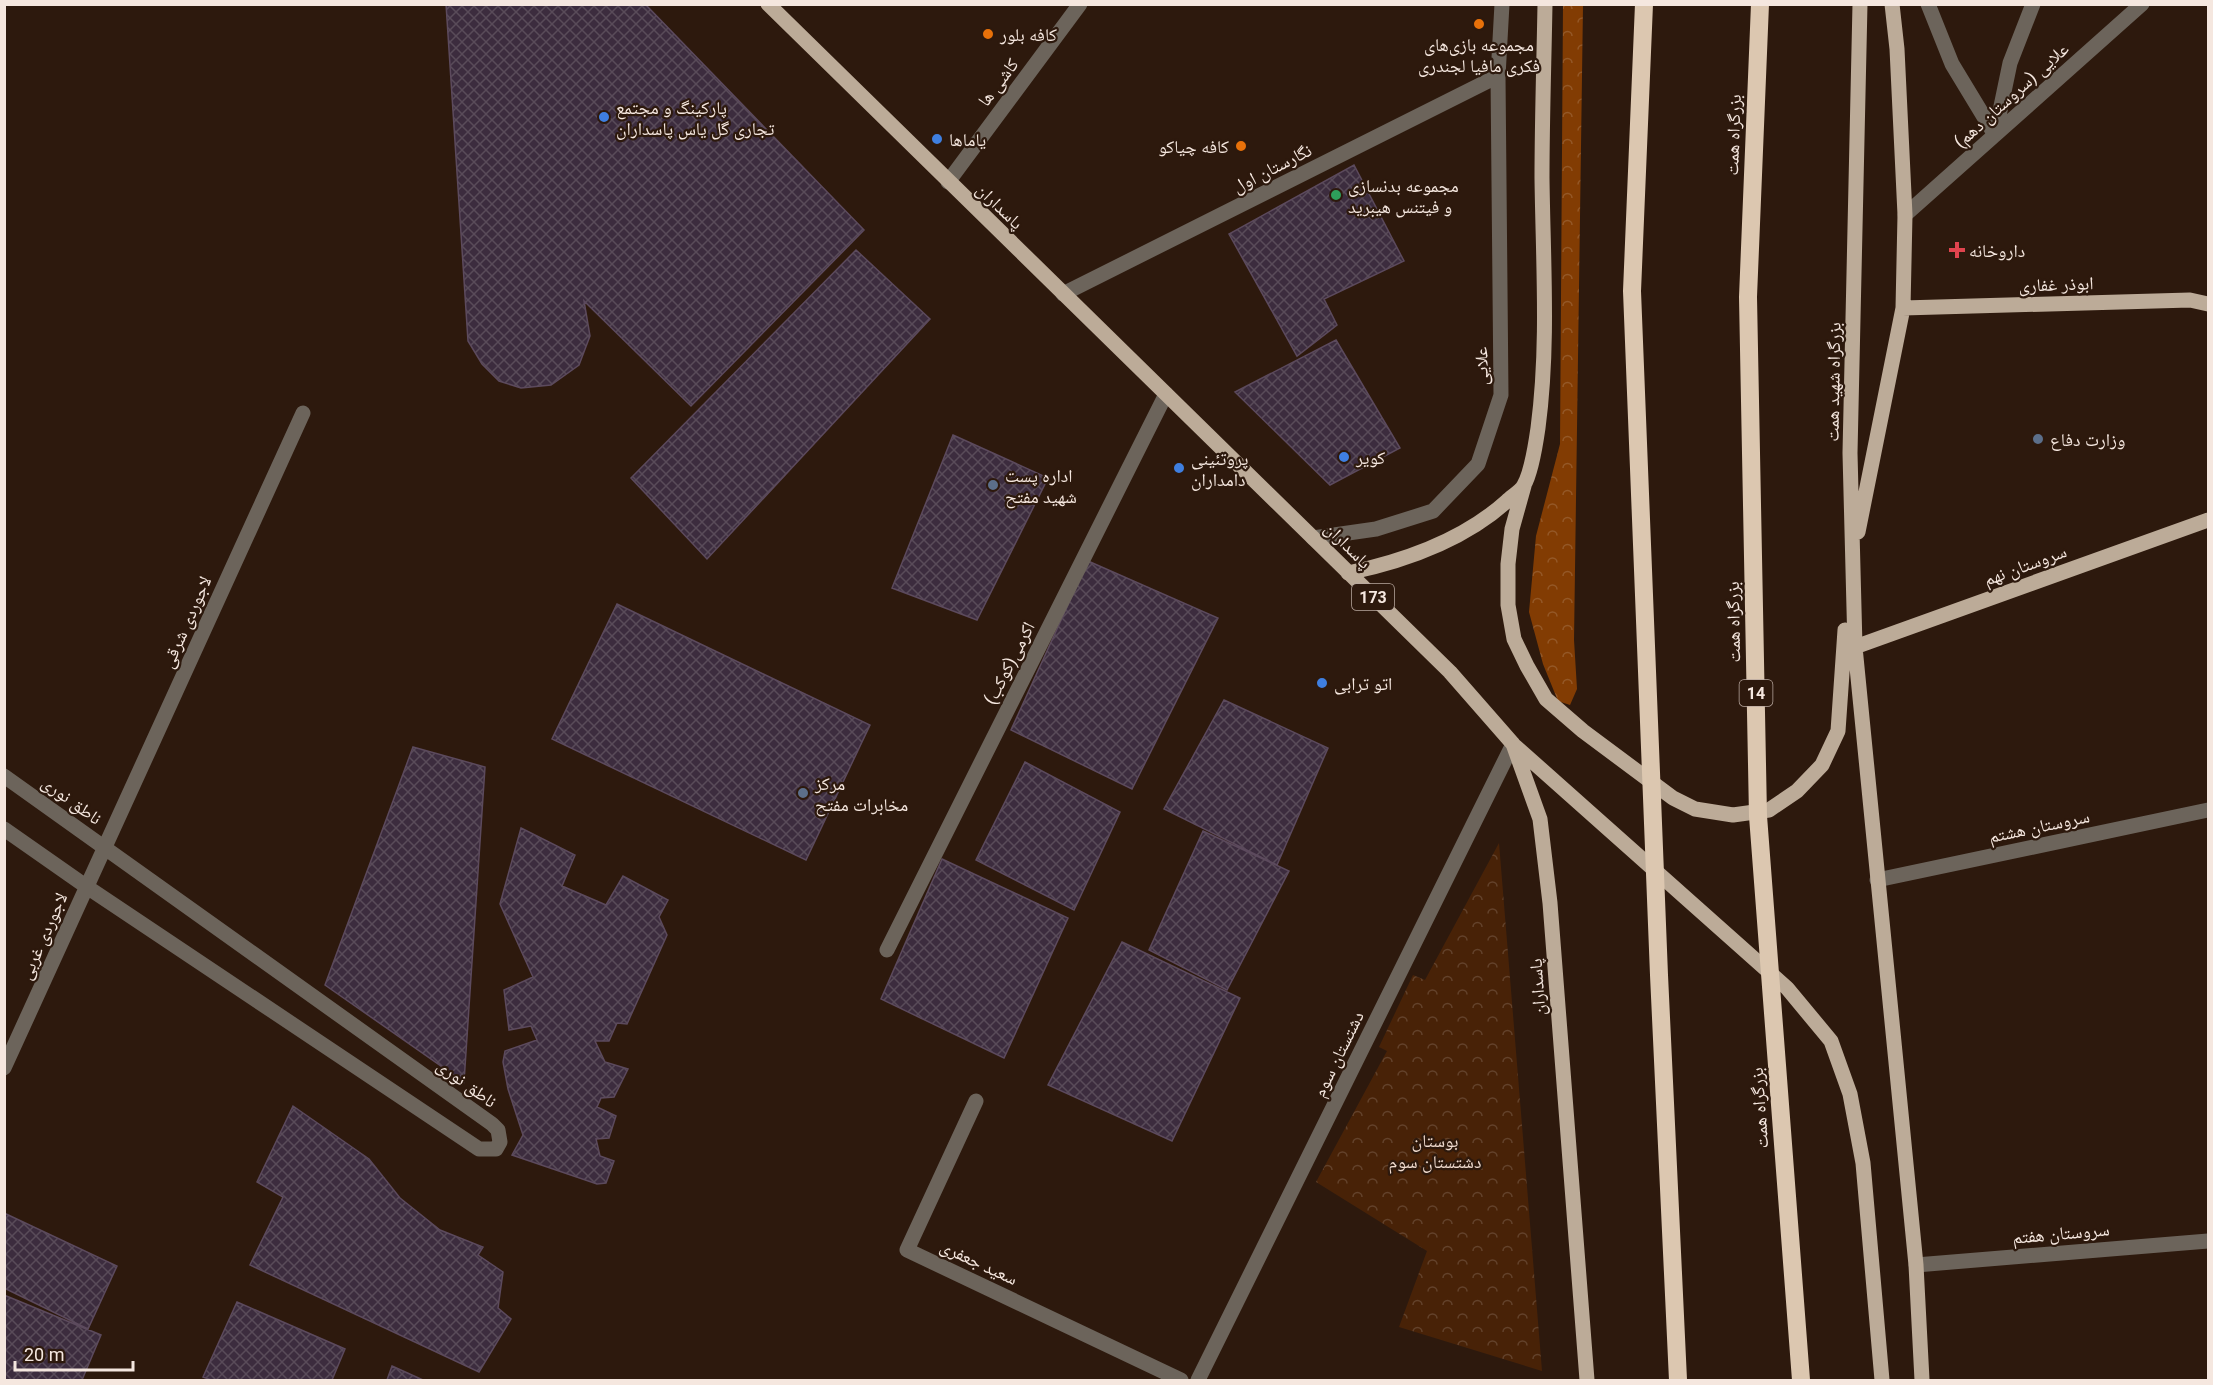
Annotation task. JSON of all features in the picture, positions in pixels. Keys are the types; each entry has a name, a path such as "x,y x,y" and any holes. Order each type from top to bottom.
{"highway":[{"path":"1644,4 1632,291 1678,1380"},
{"name":"بزرگراه همت","path":"1760,4 1748,297 1758,816 1801,1380"}],"main road":[{"name":"پاسداران","path":"768,4 1450,672 1513,744 1540,819 1549,892 1587,1380"},
{"path":"1545,4 1542,177 1543,365 1535,446 1512,529 1508,564 1508,605 1514,639 1546,699 1583,731 1673,798 1695,809 1732,815 1769,810 1797,791 1822,765 1838,731 1845,657 1850,453"},
{"name":"بزرگراه شهید همت","path":"1860,4 1850,453 1852,562 1855,647 1877,880"},
{"path":"1852,562 1903,308 1905,215 1897,49 1892,4"},
{"name":"ابوذر غفاری","path":"1903,308 2190,300 2208,304"},
{"path":"1348,573 1386,564 1444,542 1493,513 1524,486"},
{"name":"سروستان نهم","path":"1855,647 2208,520"},
{"path":"1513,744 1787,988 1831,1041 1850,1094 1863,1163 1882,1380"},
{"path":"1877,880 1916,1265 1922,1380"}],"street":[{"name":"کاشی ها","path":"948,182 1080,4"},
{"name":"علایی","path":"1313,538 1376,529 1433,511 1478,464 1501,395 1498,76 1502,4"},
{"path":"1928,4 1952,64 1995,135"},
{"path":"1995,135 2010,63 2033,4"},
{"name":"علایی (سروستان دهم)","path":"1905,215 2142,4"},
{"name":"نگارستان اول","path":"1063,294 1498,76"},
{"name":"اکرمی(کوکب)","path":"887,950 1166,394"},
{"name":"لاجوردی شرقی","path":"87,887 303,413"},
{"name":"دشتستان سوم","path":"1198,1380 1513,744"},
{"name":"ناطق نوری","path":"4,776 492,1124 498,1130 500,1142 495,1149 479,1149 4,829"},
{"name":"سروستان هشتم","path":"1877,880 2208,810"},
{"name":"لاجوردی غربی","path":"4,1068 87,887"},
{"name":"سعید جعفری","path":"976,1101 907,1250 1181,1380"},
{"name":"سروستان هفتم","path":"1916,1265 2208,1240"}],"green space":[{"path":"1563,5 1583,5 1574,640 1577,689 1570,705 1558,701 1543,664 1529,612 1536,536 1560,444"},
{"name":"بوستان دشتستان سوم","path":"1499,843 1542,1371 1399,1327 1427,1251 1316,1182 1387,1051 1379,1047 1413,975 1425,980"}],"building":[{"name":"پارکینگ و مجتمع تجاری گل یاس پاسداران","path":"446,4 645,4 864,230 691,406 584,301 590,336 579,365 551,385 521,388 499,381 482,364 468,341"},
{"path":"1354,165 1404,261 1324,299 1337,325 1297,356 1229,234"},
{"path":"856,250 930,319 707,559 631,478"},
{"path":"1336,340 1400,448 1330,485 1235,392"},
{"path":"953,435 1048,478 977,620 892,588"},
{"path":"1088,561 1218,618 1132,789 1011,730"},
{"path":"617,604 870,725 806,860 552,739"},
{"path":"1224,700 1328,748 1277,865 1164,809"},
{"path":"413,747 485,767 464,1082 325,985"},
{"path":"1025,762 1120,812 1074,910 976,860"},
{"path":"521,828 575,855 562,886 606,905 623,876 668,900 659,917 667,935 627,1024 617,1023 609,1041 595,1041 605,1062 628,1069 614,1097 601,1098 597,1107 616,1116 609,1138 596,1139 600,1156 614,1161 606,1183 597,1184 512,1155 523,1135 508,1089 503,1062 505,1051 537,1040 531,1026 509,1030 504,990 533,977 500,904"},
{"path":"1203,831 1289,871 1227,990 1149,950"},
{"path":"942,859 1068,918 1004,1058 881,999"},
{"path":"1122,942 1240,998 1172,1141 1048,1085"},
{"path":"293,1106 369,1159 400,1198 440,1230 483,1247 478,1255 503,1272 498,1308 511,1319 479,1372 250,1265 283,1197 257,1182"},
{"path":"4,1213 117,1266 88,1329 4,1288"},
{"path":"4,1295 101,1335 82,1380 4,1380"},
{"path":"237,1302 345,1349 332,1380 211,1380 203,1377"},
{"path":"392,1366 423,1380 387,1380"}],"place":[{"name":"مجموعه بازی‌های فکری مافیا لجندری","path":"1479,24"},
{"name":"کافه بلور","path":"988,34"},
{"name":"پارکینگ و مجتمع تجاری گل یاس پاسداران","path":"604,117"},
{"name":"یاماها","path":"937,139"},
{"name":"کافه چیاکو","path":"1241,146"},
{"name":"مجموعه بدنسازی و فیتنس هیبرید","path":"1336,195"},
{"name":"داروخانه","path":"1957,250"},
{"name":"وزارت دفاع","path":"2038,439"},
{"name":"کویر","path":"1344,457"},
{"name":"پروتئینی دامداران","path":"1179,468"},
{"name":"اداره پست شهید مفتح","path":"993,485"},
{"name":"اتو ترابی","path":"1322,683"},
{"name":"مرکز مخابرات مفتح","path":"803,793"}]}
